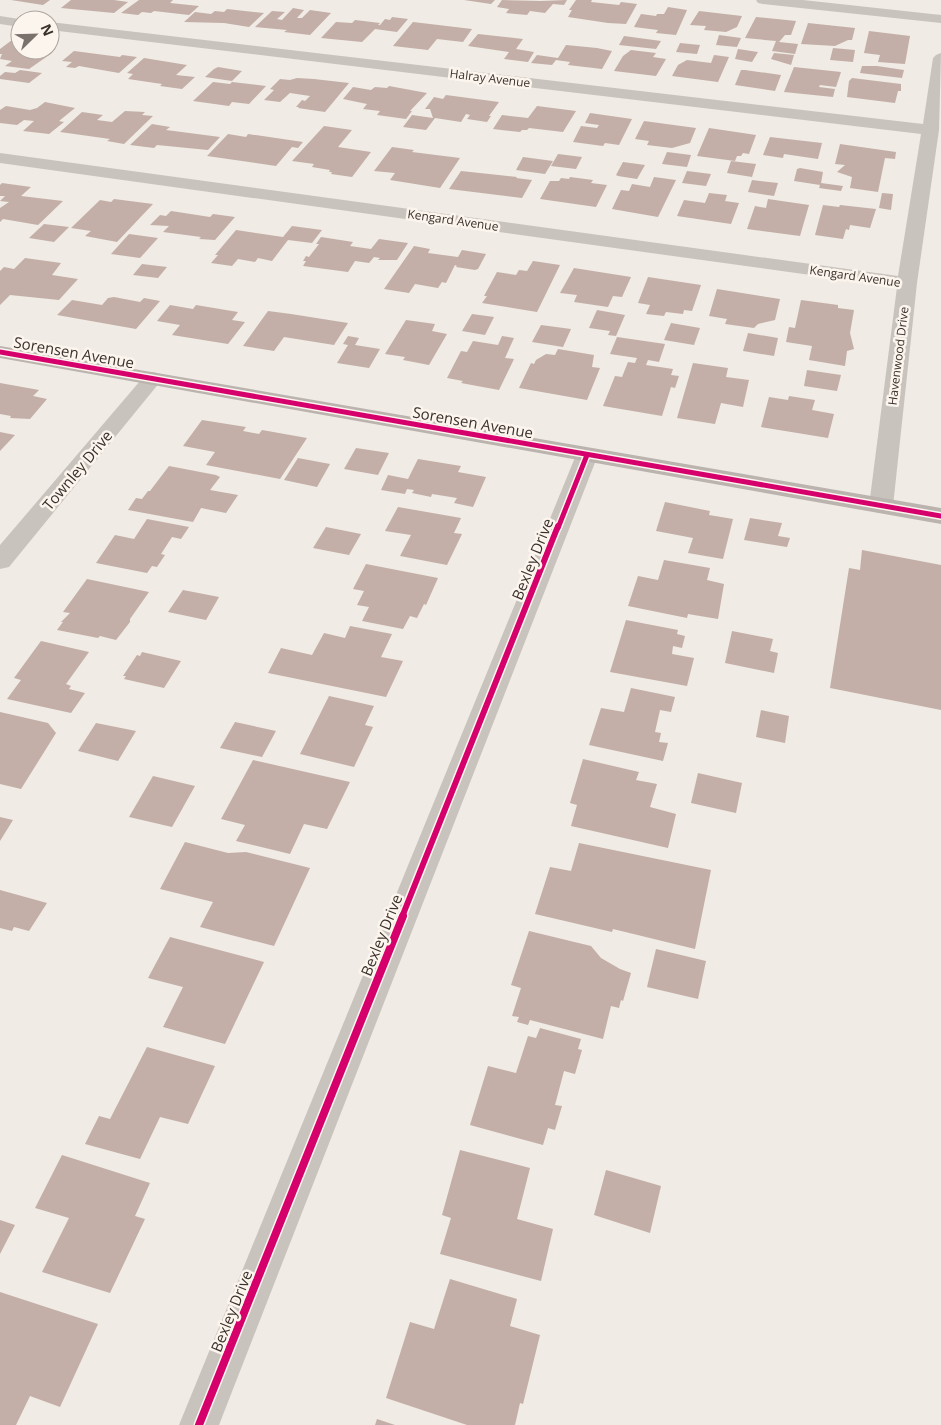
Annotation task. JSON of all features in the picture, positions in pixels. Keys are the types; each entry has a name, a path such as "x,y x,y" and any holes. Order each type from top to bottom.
{"street":[{"path":"763,0 941,19"},
{"name":"Halray Avenue","path":"60,27 931,130"},
{"name":"Havenwood Drive","path":"881,506 907,283 941,58"},
{"name":"Kengard Avenue","path":"0,158 907,283"},
{"name":"Sorensen Avenue","path":"0,352 941,516"},
{"name":"Townley Drive","path":"0,561 153,378"},
{"name":"Bexley Drive","path":"199,1425 587,455"}],"building":[{"path":"11,0 50,0 43,5"},
{"path":"71,0 114,0 128,2 114,13 61,8"},
{"path":"139,0 173,0 170,3 199,6 189,15 154,11 151,13 142,12 138,15 121,13"},
{"path":"464,0 495,0 491,4"},
{"path":"502,0 567,0 564,5 553,4 545,13 530,11 527,15 506,13 509,9 497,7"},
{"path":"576,0 592,0 591,2 619,5 621,2 637,4 626,24 608,23 568,17 572,10 569,10"},
{"path":"668,7 687,10 676,35 656,33 658,30 634,27 641,14 656,16 657,14 664,14"},
{"path":"293,8 304,10 297,18 302,18 310,10 331,13 310,35 284,32 287,30 255,27 272,11 285,12 277,19 282,20"},
{"path":"227,9 264,13 249,27 224,23 184,22 195,12 211,14 215,11 224,12"},
{"path":"699,11 742,16 737,27 726,32 704,30 706,26 690,25"},
{"path":"392,17 408,19 397,32 375,29 362,42 321,38 336,22 352,23 355,20 380,23 378,25 380,25 385,19 390,20"},
{"path":"756,17 796,21 791,35 785,35 779,42 798,44 795,54 772,51 776,41 745,38"},
{"path":"413,22 472,29 463,42 437,39 428,50 393,46"},
{"path":"808,23 855,28 852,40 835,46 801,44"},
{"path":"869,31 910,36 905,64 878,62 880,55 864,53"},
{"path":"478,34 523,39 516,49 534,52 528,62 504,59 509,52 468,46"},
{"path":"719,35 741,38 737,47 716,45"},
{"path":"624,36 661,41 656,49 619,45"},
{"path":"10,42 10,60 42,60 29,69 5,66 12,61 0,59 2,54 0,54 0,49"},
{"path":"680,43 700,45 697,54 676,52"},
{"path":"566,45 612,51 602,69 568,65 570,62 556,60 552,65 531,63 537,55 558,58"},
{"path":"833,48 855,50 853,62 830,60"},
{"path":"738,49 758,52 752,62 735,59"},
{"path":"631,50 656,53 653,57 666,59 656,76 614,71 623,56"},
{"path":"74,51 120,57 122,55 137,57 119,73 79,66 75,68 66,67 72,62 62,61"},
{"path":"774,53 794,55 791,65 771,59"},
{"path":"714,55 729,57 718,82 672,76 678,65 687,60 711,63"},
{"path":"144,58 187,65 176,75 195,77 182,89 128,79 133,74 127,73"},
{"path":"862,66 904,70 902,78 860,73"},
{"path":"218,67 242,71 232,81 205,77"},
{"path":"794,67 841,72 836,87 820,85 819,87 835,89 833,97 784,92"},
{"path":"20,70 42,73 29,83 0,79 0,76 5,72 15,73"},
{"path":"741,70 781,75 775,91 735,85"},
{"path":"297,78 349,83 325,112 296,107 302,100 305,101 310,96 291,92 280,102 264,100 274,90 270,89 280,79 290,80"},
{"path":"852,78 901,84 901,91 898,91 895,103 847,97 849,81"},
{"path":"213,82 266,86 249,104 232,102 229,106 193,101"},
{"path":"389,86 427,93 410,111 412,111 406,119 377,115 380,111 363,109 367,104 343,99 353,87 371,90 375,87 387,88"},
{"path":"446,95 499,102 487,122 467,119 470,115 466,114 461,122 435,118 426,130 403,127 412,115 433,118 430,109 425,109 434,97 443,99"},
{"path":"45,102 75,108 59,121 64,122 49,134 23,131 34,121 24,120 17,125 0,123 0,110 6,106 30,110 37,108"},
{"path":"537,106 576,111 563,132 529,128 520,132 493,129 502,115 528,118"},
{"path":"125,111 145,112 142,115 153,116 124,144 107,141 110,139 60,132 82,112 103,115 97,120 112,122"},
{"path":"590,113 632,119 619,145 605,143 603,146 573,142 581,126 597,128 599,125 585,123"},
{"path":"644,121 696,128 690,143 672,148 647,145 649,141 635,139"},
{"path":"152,124 170,127 166,130 220,137 208,150 157,145 154,148 130,145"},
{"path":"324,126 352,130 338,147 371,152 352,177 331,174 330,170 312,167 314,164 292,161"},
{"path":"709,128 756,135 749,154 743,153 741,156 737,156 735,161 697,156"},
{"path":"228,134 246,137 248,134 303,142 298,148 292,147 276,166 207,156"},
{"path":"770,137 822,143 818,159 784,154 783,158 763,155"},
{"path":"840,144 896,152 895,159 885,158 878,192 850,188 852,177 837,172 845,165 835,164"},
{"path":"392,147 414,150 412,152 460,158 440,188 390,180 395,173 374,171"},
{"path":"667,152 691,155 687,167 662,164"},
{"path":"558,154 582,157 576,169 551,166"},
{"path":"523,157 553,161 545,174 516,170"},
{"path":"731,161 756,164 752,177 727,173"},
{"path":"623,162 645,165 637,179 616,175"},
{"path":"797,169 823,172 821,183 843,186 841,191 819,188 820,185 794,181"},
{"path":"461,171 532,180 522,198 449,189"},
{"path":"687,171 711,174 706,186 682,183"},
{"path":"570,177 593,180 591,183 607,185 596,207 540,199 550,181 559,181 561,178 569,179"},
{"path":"654,177 676,180 658,217 612,209 621,190 629,191 632,184 650,187"},
{"path":"752,180 778,183 774,196 748,192"},
{"path":"2,183 31,187 21,196 63,201 38,225 3,219 0,222 0,208 9,202 0,201 5,196 0,196 0,185"},
{"path":"709,193 727,195 725,201 739,203 731,224 677,216 684,200 705,203"},
{"path":"882,193 893,194 891,210 879,208"},
{"path":"114,199 153,204 117,242 85,236 91,231 71,228 100,200 111,202"},
{"path":"768,199 809,205 800,236 747,229 755,206 766,208"},
{"path":"823,205 876,209 870,228 850,225 849,230 846,229 843,239 815,235"},
{"path":"171,211 210,217 213,214 235,217 215,240 199,239 201,237 163,232 169,226 150,225 160,215 166,216"},
{"path":"44,224 69,227 54,242 29,238"},
{"path":"292,226 322,230 312,243 288,240 272,261 258,258 255,262 238,259 232,266 211,263 218,255 215,255 236,230 283,237"},
{"path":"129,234 158,238 140,258 111,254"},
{"path":"321,237 353,242 350,246 371,249 379,239 408,243 397,260 378,260 380,258 374,257 369,263 355,261 348,272 303,266 306,256 309,257 319,244 316,244"},
{"path":"414,246 430,249 428,253 458,257 462,250 486,254 478,269 456,267 455,265 446,283 442,282 438,288 415,284 409,293 384,289"},
{"path":"25,258 61,263 52,275 78,279 59,300 10,295 0,305 0,271 4,267 14,269"},
{"path":"533,261 560,265 537,312 482,303 497,272 516,275 519,270 527,271"},
{"path":"142,264 167,267 158,278 133,275"},
{"path":"574,268 631,277 622,297 613,296 608,307 574,302 577,295 560,293"},
{"path":"648,277 701,285 692,311 684,310 683,314 666,312 664,316 646,314 650,305 638,303"},
{"path":"717,289 780,299 775,320 758,324 754,328 725,324 727,319 709,316"},
{"path":"114,297 140,302 144,298 160,301 136,329 57,315 72,300 102,305 108,298"},
{"path":"801,300 838,305 838,308 854,310 850,333 854,349 847,351 845,366 809,360 812,346 786,342 789,327 795,328"},
{"path":"170,305 193,309 196,305 238,312 232,320 245,322 228,344 172,335 180,325 157,321"},
{"path":"597,310 625,315 616,336 608,335 610,331 589,328"},
{"path":"268,311 348,323 334,345 284,337 274,351 243,346"},
{"path":"472,314 494,317 485,335 462,331"},
{"path":"406,320 435,324 432,331 447,334 429,365 403,360 405,357 385,354"},
{"path":"671,323 700,328 694,345 664,340"},
{"path":"541,325 571,329 563,347 532,342"},
{"path":"748,333 778,338 774,356 743,351"},
{"path":"348,336 359,338 355,345 380,349 369,368 337,363 348,345 343,344"},
{"path":"502,336 514,338 505,358 514,359 499,390 461,383 463,381 447,378 461,351 467,352 473,341 498,345"},
{"path":"617,337 665,344 659,362 648,360 646,365 673,369 671,375 679,376 675,388 671,387 662,416 603,406 615,376 622,377 628,362 635,363 637,358 610,354"},
{"path":"558,349 594,355 592,367 600,368 587,400 519,388 531,363 534,364 536,360 546,354 555,355"},
{"path":"693,363 728,368 726,377 749,380 743,407 721,403 715,424 677,418"},
{"path":"807,370 841,375 837,391 804,386"},
{"path":"0,383 39,390 33,396 47,399 30,419 10,418 11,416 0,414"},
{"path":"789,396 815,400 812,410 834,414 828,438 761,427 769,397 788,400"},
{"path":"202,420 246,427 243,431 259,434 262,430 307,438 280,479 206,465 215,452 183,446"},
{"path":"0,432 15,435 0,451"},
{"path":"356,448 389,453 378,475 344,469"},
{"path":"298,458 330,464 317,487 284,480"},
{"path":"418,459 461,466 458,472 486,477 473,507 454,503 457,498 432,494 431,497 412,493 414,490 407,489 405,494 381,490 388,475 408,479"},
{"path":"169,466 216,475 220,477 210,490 238,495 226,513 201,508 193,522 128,510 136,498 142,499 150,491"},
{"path":"665,502 710,511 709,515 733,519 723,559 688,553 693,538 656,531"},
{"path":"398,507 461,518 454,533 462,534 447,565 400,556 411,535 385,531"},
{"path":"750,518 782,523 778,536 790,538 787,547 744,540"},
{"path":"147,519 189,527 181,539 172,537 161,554 165,555 157,567 152,566 147,573 96,563 115,535 134,539"},
{"path":"326,527 361,534 349,555 313,548"},
{"path":"862,550 941,565 941,710 830,688 849,568 860,570"},
{"path":"664,560 710,568 707,580 724,584 718,619 688,614 687,618 628,606 638,576 658,580"},
{"path":"366,564 438,578 426,605 424,604 417,618 410,616 403,629 362,621 369,607 357,605 364,591 353,589"},
{"path":"87,579 149,592 116,640 57,630 63,622 61,622 70,613 63,612"},
{"path":"183,590 219,597 206,620 168,612"},
{"path":"626,620 678,630 677,634 685,636 682,648 673,646 672,654 694,658 687,686 610,672"},
{"path":"350,626 392,634 381,657 403,661 386,697 268,673 281,648 312,655 324,633 345,638"},
{"path":"732,631 773,639 770,651 778,653 774,673 725,663"},
{"path":"41,641 89,652 66,684 71,686 69,689 85,693 71,713 7,699 21,680 14,678"},
{"path":"142,652 181,661 164,688 124,679 126,676 123,676 137,655 140,656"},
{"path":"631,688 675,697 671,712 660,710 655,732 661,733 659,742 668,743 663,761 589,745 601,708 624,712"},
{"path":"329,696 374,706 365,725 373,727 354,767 300,754"},
{"path":"761,710 789,716 785,743 756,737"},
{"path":"0,712 48,723 56,733 21,789 0,784"},
{"path":"235,722 276,731 262,757 220,748"},
{"path":"96,723 136,731 118,761 78,751"},
{"path":"583,759 639,772 636,780 657,784 650,807 676,814 668,848 571,826 577,805 570,803"},
{"path":"253,760 350,782 327,829 304,824 290,854 236,841 245,825 221,819"},
{"path":"698,773 742,783 736,813 691,803"},
{"path":"153,776 195,786 172,827 129,817"},
{"path":"0,817 13,820 0,841"},
{"path":"185,842 228,853 246,852 310,868 274,946 200,927 213,902 160,889"},
{"path":"579,843 711,870 695,949 613,929 612,932 535,914 550,867 571,871"},
{"path":"0,890 47,903 29,931 14,927 12,931 0,928"},
{"path":"529,931 591,946 601,958 631,973 623,1001 621,1000 619,1008 611,1006 603,1039 530,1020 528,1025 517,1022 519,1017 512,1016 521,988 511,985"},
{"path":"170,937 264,962 225,1044 163,1027 183,987 148,978"},
{"path":"656,949 706,961 698,999 647,987"},
{"path":"540,1028 581,1039 578,1049 582,1050 575,1074 564,1071 555,1105 562,1106 555,1130 548,1128 543,1145 470,1125 488,1066 516,1073 528,1036 536,1038"},
{"path":"147,1047 215,1066 188,1124 160,1117 140,1159 85,1144 99,1116 110,1119"},
{"path":"460,1150 530,1168 517,1219 553,1229 541,1281 440,1254 451,1218 442,1215"},
{"path":"62,1155 150,1183 135,1216 145,1219 110,1293 42,1272 69,1218 35,1208"},
{"path":"606,1170 661,1186 650,1233 594,1215"},
{"path":"0,1220 15,1225 0,1254"},
{"path":"450,1279 517,1299 510,1326 540,1335 523,1404 520,1403 515,1425 467,1425 386,1398 410,1322 434,1329"},
{"path":"0,1292 98,1324 60,1407 30,1396 16,1425 0,1425"},
{"path":"377,1419 395,1425 375,1425"}],"cycle path":[{"path":"0,352 941,516"},
{"path":"199,1425 587,455"}]}
